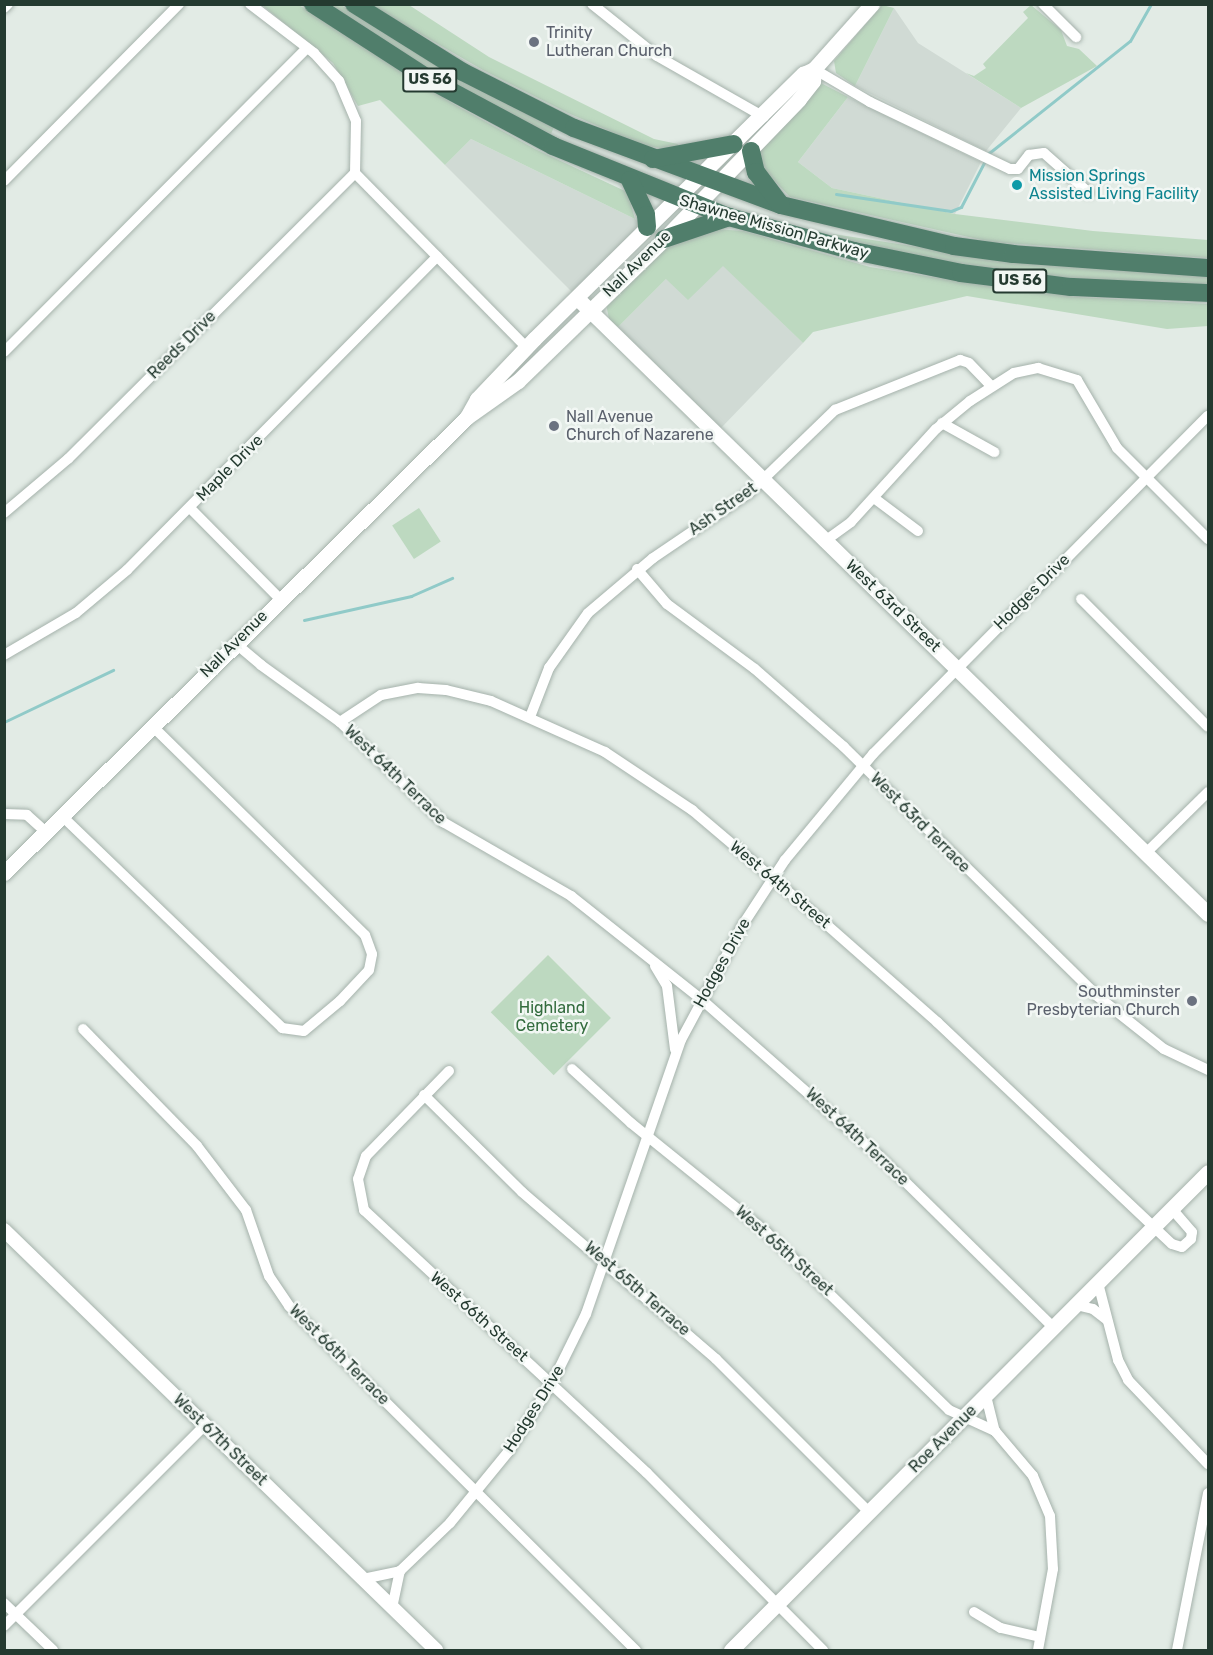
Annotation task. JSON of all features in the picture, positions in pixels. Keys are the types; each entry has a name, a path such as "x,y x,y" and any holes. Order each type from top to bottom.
{"highway":[{"name":"Shawnee Mission Parkway","path":"314,4 475,106 630,180 729,217 854,251 961,273 1071,287 1209,293"},
{"name":"Shawnee Mission Parkway","path":"354,4 463,72 574,128 699,177 781,205 830,219 993,252 1117,264 1209,268"},
{"path":"653,159 734,144"},
{"path":"751,151 756,171 781,205"},
{"path":"630,180 646,215 647,227"},
{"path":"664,239 729,217"}],"main road":[{"name":"Nall Avenue","path":"467,417 477,399 526,347 734,144 760,115 803,74 814,69 872,4"},
{"name":"Nall Avenue","path":"4,873 467,417 518,381 664,239 776,123 813,81 814,69"},
{"name":"West 63rd Street","path":"577,298 1209,914"},
{"name":"Roe Avenue","path":"731,1650 1209,1172"}],"street":[{"path":"4,8 8,4"},
{"path":"4,181 179,4"},
{"path":"592,4 657,56 776,123"},
{"path":"1043,4 1076,38"},
{"path":"250,5 307,48 332,71 350,102 356,121 355,173 526,347"},
{"path":"4,352 307,48"},
{"path":"814,69 870,102 995,162 1018,168 1029,155 1044,153 1089,193"},
{"name":"Reeds Drive","path":"4,513 68,459 355,173"},
{"name":"Maple Drive","path":"4,656 42,636 107,589 437,257"},
{"name":"Ash Street","path":"530,717 538,690 565,642 588,613 637,569 763,480 835,410 960,360 969,363 992,386"},
{"path":"825,541 874,498 942,423 992,386 1014,373 1038,368 1077,380 1105,433 1209,539"},
{"name":"Hodges Drive","path":"400,1572 477,1492 509,1451 552,1383 586,1314 606,1261 675,1053 701,999 772,879 863,766 957,668 1209,416"},
{"path":"942,423 994,452"},
{"path":"874,498 918,531"},
{"path":"190,508 280,599"},
{"name":"West 63rd Terrace","path":"637,569 667,604 788,697 863,766 1071,972 1164,1049 1209,1070"},
{"path":"1081,599 1209,727"},
{"name":"West 64th Terrace","path":"236,643 261,665 340,722 443,822 571,896 701,999 880,1157 1053,1328"},
{"name":"West 64th Street","path":"340,722 375,697 418,688 478,696 605,752 659,786 772,879 937,1022 1154,1227"},
{"path":"62,816 282,1028 304,1031 340,1000 369,970 372,954 365,935 152,726"},
{"path":"1146,853 1209,792"},
{"path":"4,814 27,815 46,832"},
{"name":"West 64th Terrace","path":"650,958 667,986 675,1053"},
{"name":"West 66th Terrace","path":"83,1029 197,1146 246,1210 269,1276 289,1306 636,1650"},
{"name":"West 65th Street","path":"572,1069 646,1135 766,1232 949,1410 963,1419 995,1431"},
{"path":"424,1095 449,1071"},
{"name":"West 65th Terrace","path":"424,1095 522,1191 606,1261 716,1359 869,1512"},
{"name":"West 66th Street","path":"424,1095 366,1156 358,1179 361,1203 378,1226 552,1383 823,1650"},
{"path":"1154,1227 1178,1247 1189,1242 1191,1228 1172,1209"},
{"name":"West 67th Street","path":"4,1230 436,1650"},
{"path":"1098,1283 1107,1320 1128,1380 1209,1464"},
{"path":"1077,1305 1094,1309 1107,1320"},
{"name":"West 65th Street","path":"986,1396 995,1431 1033,1476 1050,1516 1053,1569 1038,1650"},
{"path":"4,1626 205,1425"},
{"path":"1177,1650 1209,1493"},
{"path":"363,1579 400,1572 392,1608"},
{"path":"4,1603 53,1650"},
{"path":"974,1612 1000,1628 1040,1637"}],"shaded area":[{"path":"894,8 918,43 1021,108 986,151 855,86"},
{"path":"848,97 981,162 955,214 832,188 798,162"},
{"path":"471,139 635,219 639,223 637,228 573,293 445,165"},
{"path":"723,265 803,343 721,428 618,327 666,279"}],"green space":[{"path":"262,5 299,5 452,103 535,149 625,191 635,202 631,205 635,219 471,139 445,165 380,100 358,106 333,63"},
{"path":"326,5 341,5 375,27 554,127 551,134 465,92"},
{"path":"370,5 409,5 489,57 654,139 678,144 680,150 644,146 568,113 483,70"},
{"path":"882,5 894,8 855,86 836,73 834,61"},
{"path":"1031,5 1061,30 1067,46 1079,49 1097,66 1021,108 966,73 974,76 986,68 983,64 1028,18 1023,12"},
{"path":"819,82 848,97 798,162 832,188 955,214 1093,231 1208,240 1208,258 991,242 790,197 760,166 758,151"},
{"path":"714,229 744,231 870,267 982,285 1078,297 1208,304 1208,326 1167,329 967,296 813,332 803,343 723,266 688,300 666,279 618,327 609,319 606,304 664,249"},
{"path":"833,234 1037,265 1208,274 1208,286 1131,284 966,267 832,238"},
{"path":"419,508 441,542 414,559 392,525"},
{"name":"Highland Cemetery","path":"548,955 611,1018 554,1075 491,1012"}],"waterway":[{"path":"836,194 951,211 961,207 989,153 1130,41 1151,4"},
{"path":"304,620 411,596 452,578"},
{"path":"4,722 113,670"}],"place":[{"name":"Trinity Lutheran Church","path":"534,42"},
{"name":"Mission Springs Assisted Living Facility","path":"1017,185"},
{"name":"Nall Avenue Church of Nazarene","path":"554,426"},
{"name":"Southminster Presbyterian Church","path":"1192,1001"}]}
